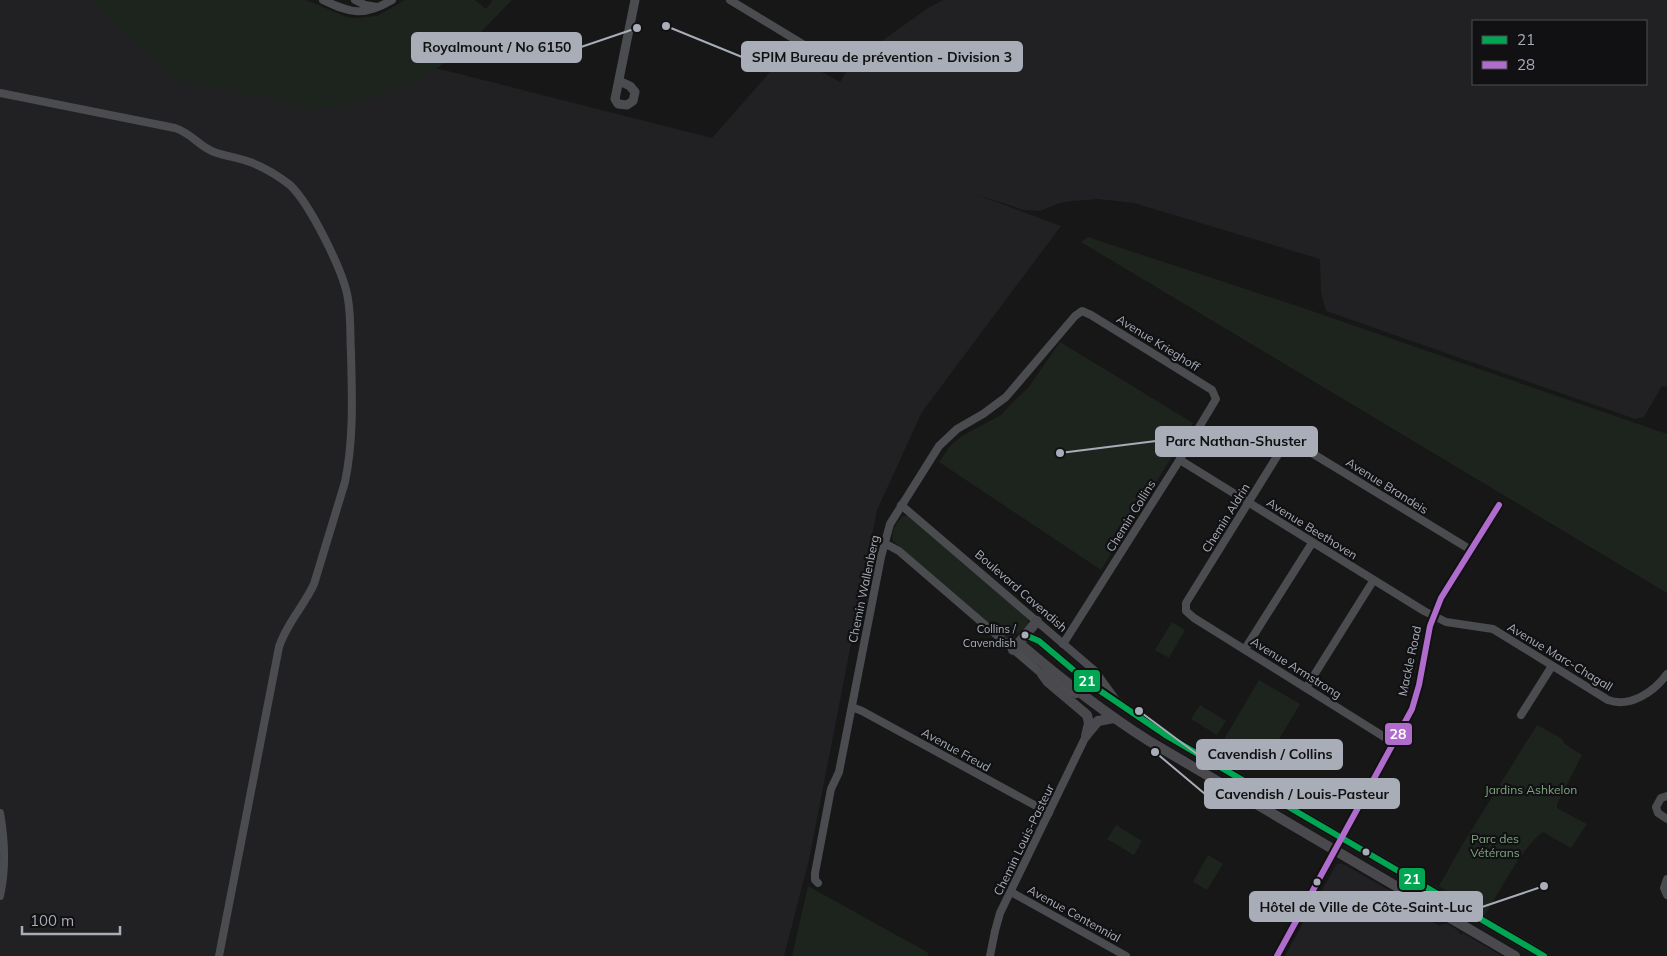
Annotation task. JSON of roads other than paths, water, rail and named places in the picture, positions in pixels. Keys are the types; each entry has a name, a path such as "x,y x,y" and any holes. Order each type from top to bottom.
{"main road":[{"path":"1019,643 1037,621"},
{"name":"Boulevard Cavendish","path":"1019,643 1039,641 1090,684 1167,736 1544,956"},
{"name":"Boulevard Cavendish","path":"1019,643 1066,683 1114,718 1162,749 1515,956"},
{"path":"1042,674 1048,682 1088,717 1089,723 1086,736"},
{"path":"1086,736 1098,721 1114,718"}],"street":[{"path":"323,0 354,12 363,12 379,7 392,0"},
{"path":"355,0 365,5 379,7"},
{"path":"619,81 635,0"},
{"path":"730,0 814,52"},
{"path":"0,93 175,128 188,133 213,152 246,161 266,169 289,185 305,202 339,272 349,300 353,405 351,445 345,482 310,594 286,630 279,647 219,956"},
{"name":"Avenue Krieghoff","path":"1082,312 1091,314 1212,390 1216,398"},
{"name":"Chemin Wallenberg","path":"818,883 815,873 831,789 839,772 884,544 890,524 933,454 946,438 957,428 983,414 1006,397 1075,316 1082,312"},
{"name":"Chemin Collins","path":"1063,644 1180,460 1216,398"},
{"name":"Chemin Aldrin","path":"1186,611 1186,603 1284,445 1292,441"},
{"name":"Avenue Brandeis","path":"1292,441 1471,550"},
{"name":"Avenue Beethoven","path":"1180,460 1434,617"},
{"name":"Boulevard Cavendish","path":"901,505 1098,674 1117,702"},
{"name":"Mackle Road","path":"1277,956 1412,708 1417,695 1426,647 1441,598 1499,505"},
{"path":"1245,649 1312,543"},
{"name":"Boulevard Cavendish","path":"884,544 899,551 1019,643 1042,674 1100,706"},
{"path":"1306,688 1373,581"},
{"name":"Avenue Armstrong","path":"1186,611 1194,618 1394,743"},
{"name":"Avenue Marc-Chagall","path":"1434,617 1446,622 1493,630 1608,700 1619,703 1630,701 1651,691 1667,674"},
{"path":"1521,715 1552,666"},
{"name":"Avenue Freud","path":"852,707 1049,812"},
{"name":"Chemin Louis-Pasteur","path":"990,956 997,921 1086,736"},
{"path":"1667,796 1661,798 1656,807 1658,813 1667,819"},
{"path":"0,814 4,868 0,896"},
{"path":"1667,880 1664,888 1667,895"},
{"name":"Avenue Centennial","path":"1011,892 1126,956"}],"place":[{"name":"SPIM Bureau de prévention - Division 3","path":"666,26"},
{"name":"Royalmount / No 6150","path":"637,28"},
{"name":"Parc Nathan-Shuster","path":"1060,453"},
{"name":"Collins / Cavendish","path":"1025,635"},
{"name":"Cavendish / Collins","path":"1139,711"},
{"name":"Cavendish / Louis-Pasteur","path":"1155,752"},
{"name":"Hôtel de Ville de Côte-Saint-Luc","path":"1544,886"}],"park label":[{"name":"Jardins Ashkelon","path":"1531,790"},
{"name":"Parc des Vétérans","path":"1495,846"}]}
